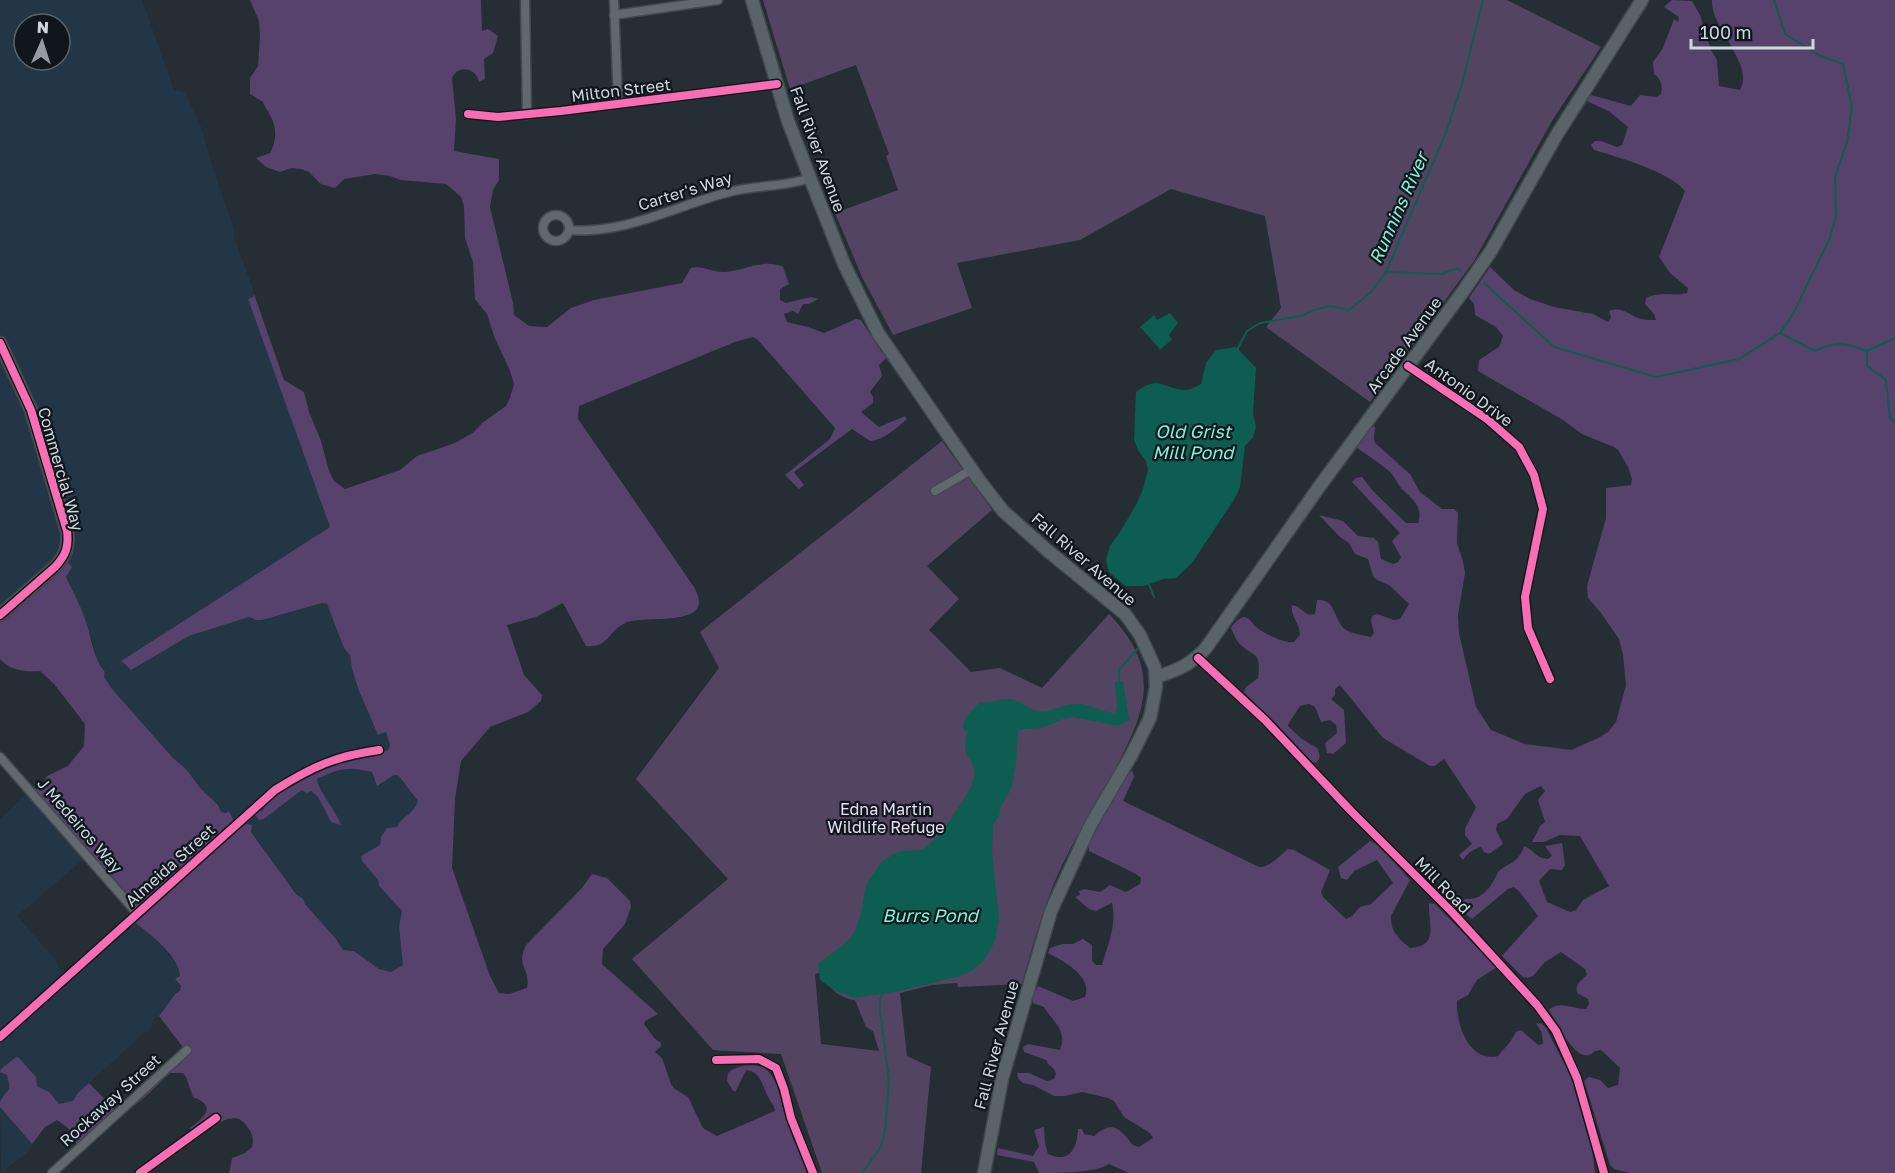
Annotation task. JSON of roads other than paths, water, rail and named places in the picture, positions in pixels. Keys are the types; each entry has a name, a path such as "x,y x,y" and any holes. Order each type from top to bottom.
{"main road":[{"name":"Fall River Avenue","path":"752,0 777,84 810,178 844,264 878,333 971,470 1003,511 1048,552 1125,614 1140,635 1156,676 1150,718 1146,729 1090,826 1051,911 1002,1079 984,1173"},
{"name":"Arcade Avenue","path":"1156,676 1181,668 1198,658 1491,251 1556,136 1642,0"},
{"name":"Commercial Way","path":"0,343 31,410 67,531 69,547 63,559 55,567 0,615"}],"street":[{"path":"525,0 527,115"},
{"path":"614,0 618,104"},
{"path":"614,15 718,0"},
{"name":"Milton Street","path":"468,114 498,117 527,115 777,84"},
{"name":"Carter's Way","path":"569,230 609,230 729,192 789,184 810,178"},
{"name":"Antonio Drive","path":"1408,366 1487,419 1518,447 1534,475 1543,508 1525,597 1528,628 1550,679"},
{"path":"935,490 971,470"},
{"name":"Mill Road","path":"1198,658 1265,720 1351,811 1452,912 1537,1005 1556,1031 1577,1078 1604,1173"},
{"name":"Almeida Street","path":"0,1037 275,790 309,769 356,753 379,750"},
{"name":"J Medeiros Way","path":"0,757 137,913"},
{"name":"Rockaway Street","path":"52,1173 63,1170 188,1050"},
{"path":"716,1060 759,1059 776,1068 791,1118 813,1173"},
{"path":"140,1173 216,1118"}],"water":[{"path":"1170,313 1178,323 1169,335 1172,340 1159,350 1140,327 1154,315 1157,320"},
{"name":"Old Grist Mill Pond","path":"1236,347 1256,368 1253,414 1256,427 1253,437 1245,446 1240,487 1235,498 1192,563 1176,578 1163,579 1144,586 1125,586 1109,572 1106,560 1110,546 1137,503 1148,470 1146,461 1134,440 1136,392 1155,383 1183,390 1195,387 1201,384 1206,363 1216,350"},
{"name":"Burrs Pond","path":"1123,681 1129,720 1118,726 1073,717 1042,728 1018,731 1012,787 993,825 992,853 999,919 995,941 984,960 973,970 960,976 900,991 854,998 834,990 820,980 818,965 847,941 855,931 867,884 880,863 899,852 923,849 935,839 965,797 973,782 974,772 965,749 967,732 963,728 967,715 979,702 1011,699 1033,710 1042,711 1079,704 1115,713 1117,708 1115,682"}],"waterway":[{"name":"Runnins River","path":"1237,350 1247,331 1260,323 1301,316 1331,306 1349,310 1371,292 1386,272 1447,130 1462,84 1483,0"},
{"path":"1484,283 1554,347 1656,377 1739,359 1780,333 1793,314 1830,238 1836,216 1835,177 1847,142 1852,107 1843,64 1820,56 1785,34 1774,0"},
{"path":"1386,272 1442,274 1457,268 1461,271"},
{"path":"1780,333 1815,351 1841,344 1867,351 1895,338"},
{"path":"1867,351 1867,366 1886,380 1890,418 1895,422"},
{"name":"Runnins River","path":"1149,584 1154,597"},
{"name":"Runnins River","path":"1119,684 1119,670 1139,647"},
{"name":"Runnins River","path":"862,1173 881,1147 885,1130 889,1081 880,1010 883,992"}],"park label":[{"name":"Edna Martin Wildlife Refuge","path":"886,818"}]}
